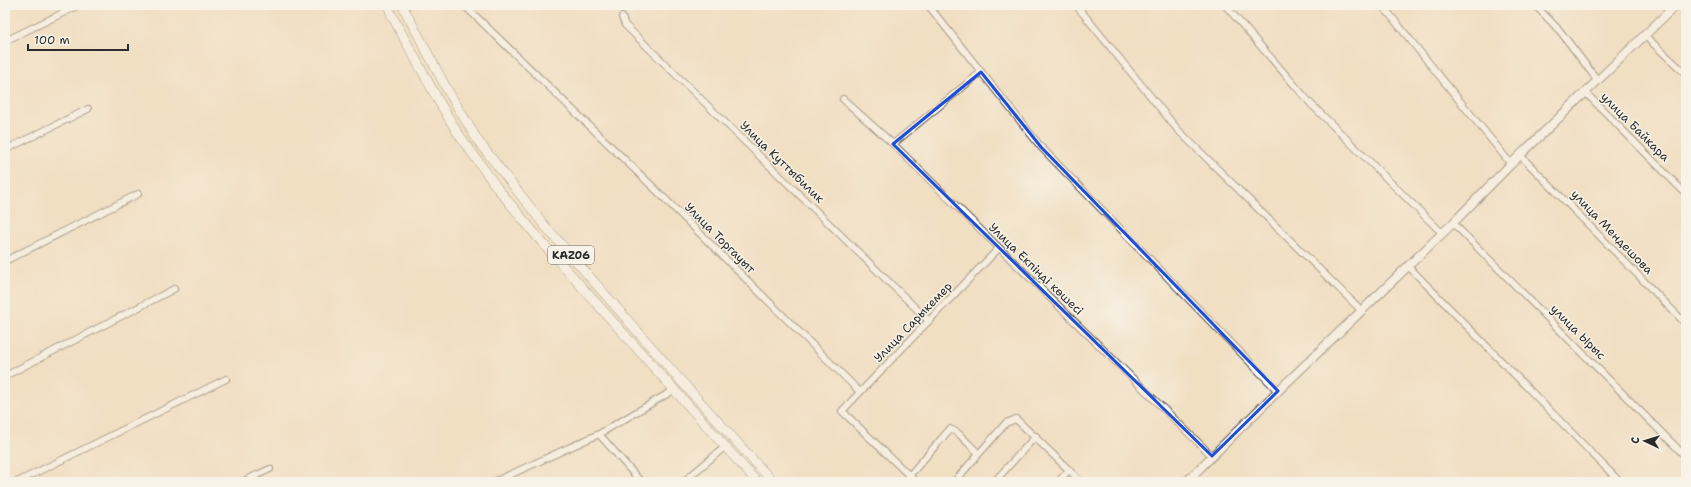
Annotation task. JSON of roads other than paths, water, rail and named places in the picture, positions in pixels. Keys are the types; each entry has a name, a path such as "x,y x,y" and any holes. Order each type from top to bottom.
{"highway":[{"name":"KАZ06","path":"388,5 392,16 457,132 498,189 545,246 757,482"},
{"name":"KАZ06","path":"405,6 448,91 478,141 555,236 682,382 773,482"},
{"path":"545,246 555,236"}],"main road":[{"path":"1186,482 1278,390 1454,223 1511,164 1676,5"}],"street":[{"path":"5,41 66,8 79,5"},
{"name":"Улица Торгауыт","path":"464,5 563,102 653,187 860,392"},
{"path":"928,5 1041,147 1278,390"},
{"path":"1076,5 1178,130 1362,311"},
{"path":"1225,5 1311,104 1442,234"},
{"path":"1382,5 1511,164"},
{"path":"1536,5 1560,32 1598,81"},
{"name":"Улица Куттыбилик","path":"622,17 625,25 651,48 929,321"},
{"path":"1645,36 1686,74"},
{"path":"893,144 981,72"},
{"name":"улица Байкара","path":"1586,93 1686,194"},
{"name":"Улица Екпінді көшесі","path":"843,99 893,144 1212,456"},
{"path":"5,150 88,109"},
{"name":"улица Мендешова","path":"1521,156 1686,324"},
{"path":"5,261 138,194"},
{"name":"улица Ырыс","path":"1454,223 1686,457"},
{"name":"Улица Сарыкемер","path":"909,476 842,411 999,248"},
{"path":"1408,266 1620,482"},
{"path":"5,376 174,289"},
{"path":"17,482 226,379"},
{"path":"494,482 599,434 674,390"},
{"path":"954,482 1006,423 1016,419 1036,436 1081,482"},
{"path":"916,482 909,476 950,429 958,433 978,453"},
{"path":"599,434 641,482"},
{"path":"994,482 1036,436"},
{"path":"683,482 726,446"},
{"path":"242,482 270,468"},
{"path":"1058,482 1069,470"}]}
